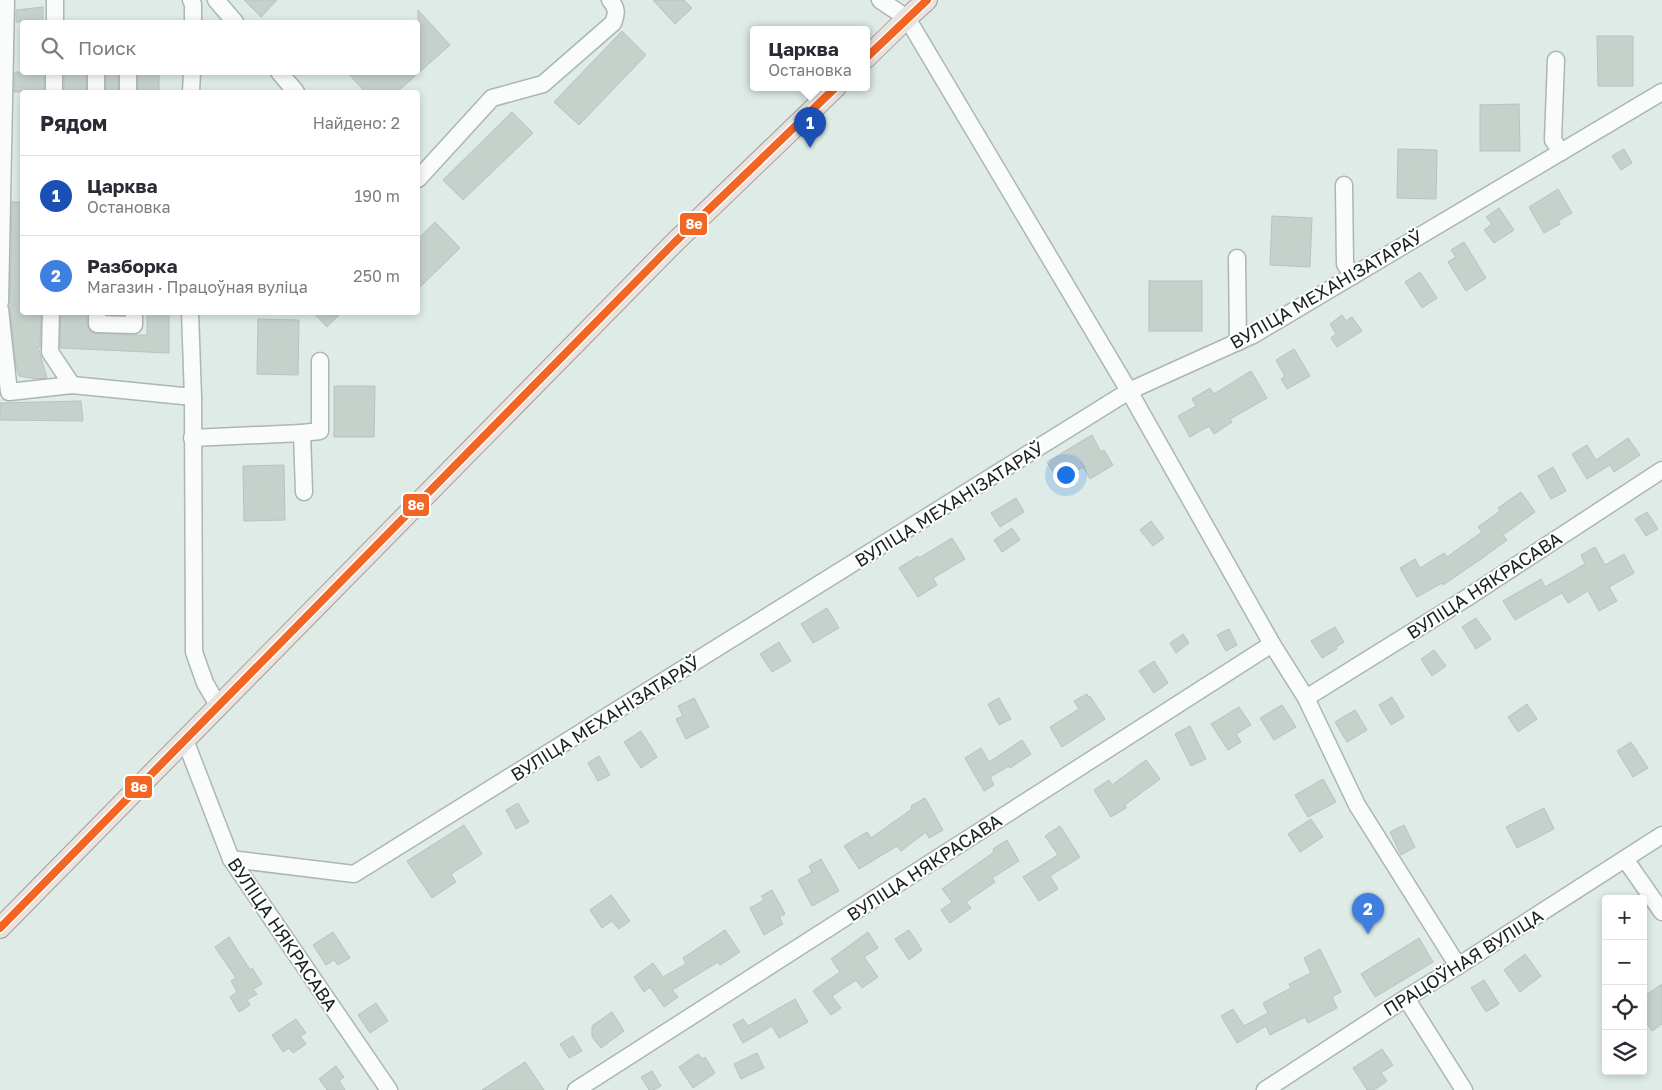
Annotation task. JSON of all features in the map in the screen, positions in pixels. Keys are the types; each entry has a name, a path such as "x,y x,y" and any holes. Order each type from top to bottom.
{"main road":[{"path":"870,54 927,0"},
{"path":"0,928 674,243 832,91"}],"street":[{"path":"0,302 6,0"},
{"path":"55,0 55,20"},
{"path":"216,0 233,20"},
{"path":"420,178 492,98 542,84 613,23 616,7 610,0"},
{"path":"880,0 907,18 1129,392 1272,644 1306,698 1358,805 1458,966"},
{"path":"193,20 197,1"},
{"path":"1556,60 1553,140 1561,152"},
{"path":"54,75 54,90"},
{"path":"96,75 96,90"},
{"path":"128,75 128,90"},
{"path":"191,90 192,75"},
{"path":"282,75 294,90"},
{"name":"ВУЛІЦА МЕХАНІЗАТАРАЎ","path":"231,859 354,874 1129,392 1253,335 1662,92"},
{"path":"1344,185 1345,264 1352,276"},
{"path":"1237,258 1238,342"},
{"path":"0,309 9,392 72,385 193,397"},
{"path":"51,315 50,352 72,385"},
{"path":"97,315 97,324 134,324 134,315"},
{"path":"190,315 193,397 194,652 206,683 219,706"},
{"path":"192,438 320,431 320,361"},
{"path":"302,433 304,492"},
{"name":"ВУЛІЦА НЯКРАСАВА","path":"1306,698 1465,599 1662,470"},
{"name":"ВУЛІЦА НЯКРАСАВА","path":"576,1090 1272,644"},
{"name":"ВУЛІЦА НЯКРАСАВА","path":"185,740 231,859 389,1090"},
{"name":"ПРАЦОЎНАЯ ВУЛІЦА","path":"1265,1090 1662,835"},
{"path":"1625,859 1662,912"},
{"path":"1406,998 1464,1090"}],"building":[{"path":"244,0 277,0 261,17"},
{"path":"653,0 684,0 692,8 675,24"},
{"path":"43,7 43,20 20,20 20,22 16,22 16,10"},
{"path":"418,10 450,45 420,72 420,20 418,20"},
{"path":"622,31 646,55 579,125 554,102"},
{"path":"1597,36 1633,36 1633,86 1598,86"},
{"path":"15,72 20,72 20,75 44,75 44,90 20,90 20,92 14,92"},
{"path":"64,75 86,75 86,90 64,90"},
{"path":"106,75 118,75 118,90 106,90"},
{"path":"138,75 159,75 159,90 138,90"},
{"path":"350,75 416,75 399,90 363,90"},
{"path":"1519,104 1520,151 1480,151 1480,105"},
{"path":"512,112 533,133 463,200 443,180"},
{"path":"1398,149 1437,150 1436,199 1397,198"},
{"path":"1624,149 1632,163 1621,170 1612,156"},
{"path":"1558,189 1572,213 1558,221 1560,224 1544,233 1529,207"},
{"path":"12,202 20,202 20,315 41,315 40,347 38,347 47,378 37,379 19,376 16,366 10,310"},
{"path":"1499,208 1514,230 1494,243 1484,230 1492,224 1486,217"},
{"path":"1272,216 1312,218 1310,267 1270,265"},
{"path":"435,222 460,248 420,287 420,237"},
{"path":"1464,242 1486,278 1466,291 1448,262 1456,257 1451,250"},
{"path":"1420,272 1437,298 1422,308 1405,282"},
{"path":"1149,281 1202,281 1202,331 1149,331"},
{"path":"61,315 87,315 87,324 92,333 147,335 147,315 169,315 169,353 60,348"},
{"path":"316,315 339,315 327,327"},
{"path":"1342,315 1346,321 1352,317 1362,331 1337,347 1331,338 1336,334 1330,324"},
{"path":"258,319 299,320 298,375 257,374"},
{"path":"1294,349 1310,376 1287,389 1281,379 1285,376 1276,360"},
{"path":"1251,371 1267,398 1230,419 1232,422 1214,434 1209,426 1190,437 1178,416 1196,406 1192,399 1210,388 1214,394"},
{"path":"334,386 375,386 374,437 334,437"},
{"path":"81,401 83,421 0,420 0,403"},
{"path":"1092,435 1101,452 1104,450 1113,465 1090,479 1083,467 1059,482 1047,462"},
{"path":"1628,438 1640,455 1614,472 1610,465 1587,479 1572,454 1587,445 1596,460"},
{"path":"284,465 285,520 244,521 243,466"},
{"path":"1553,467 1566,491 1551,499 1538,476"},
{"path":"1521,492 1535,512 1503,535 1507,540 1481,559 1443,585 1442,583 1417,597 1400,568 1415,559 1420,568 1444,553 1447,557 1482,532 1478,527 1500,511 1498,508"},
{"path":"1016,498 1024,512 1000,527 991,513"},
{"path":"1647,512 1658,529 1646,536 1635,519"},
{"path":"1151,521 1164,538 1153,546 1140,530"},
{"path":"1012,528 1020,540 1002,552 994,540"},
{"path":"952,538 965,559 933,578 937,585 918,597 899,568"},
{"path":"1595,547 1605,565 1624,554 1634,573 1609,587 1617,601 1599,611 1588,591 1568,603 1562,593 1515,620 1503,601 1541,579 1545,587 1585,564 1581,555"},
{"path":"827,608 839,628 813,643 801,624"},
{"path":"1476,618 1491,639 1476,649 1462,627"},
{"path":"1335,627 1344,642 1336,647 1337,649 1322,658 1311,641"},
{"path":"1229,629 1237,645 1226,651 1217,635"},
{"path":"1183,634 1189,643 1176,653 1170,643"},
{"path":"779,642 791,661 772,672 760,654"},
{"path":"1434,650 1446,666 1432,676 1421,659"},
{"path":"1154,661 1168,683 1154,693 1139,671"},
{"path":"1087,694 1105,719 1062,747 1050,727 1079,709 1074,701"},
{"path":"1392,697 1404,717 1391,725 1379,705"},
{"path":"694,698 709,727 686,739 676,719 683,716 678,706"},
{"path":"999,698 1011,719 999,725 988,704"},
{"path":"1527,704 1537,719 1518,732 1508,717"},
{"path":"1282,705 1296,727 1274,740 1260,718"},
{"path":"1239,707 1251,725 1236,734 1241,742 1228,750 1211,724"},
{"path":"1355,710 1367,730 1347,742 1335,722"},
{"path":"1190,726 1206,759 1191,766 1175,734"},
{"path":"641,731 657,757 641,768 624,742"},
{"path":"1022,740 1031,754 1010,768 1009,766 990,777 994,785 984,791 965,758 981,748 989,762"},
{"path":"1631,742 1648,768 1633,777 1617,751"},
{"path":"599,756 610,775 598,781 588,763"},
{"path":"1146,760 1160,779 1125,805 1126,808 1111,817 1094,790 1109,780 1112,785"},
{"path":"1323,779 1336,802 1308,817 1295,795"},
{"path":"925,798 943,830 929,838 926,832 901,851 897,846 859,869 844,846 867,832 871,838 912,809 911,806"},
{"path":"518,803 529,822 516,829 506,810"},
{"path":"1544,808 1554,829 1517,848 1506,827"},
{"path":"1311,819 1323,837 1300,852 1288,834"},
{"path":"464,825 482,854 451,874 456,882 432,898 407,861"},
{"path":"1404,825 1415,847 1401,855 1390,832"},
{"path":"1060,826 1080,857 1050,876 1058,889 1039,901 1023,877 1058,855 1045,836"},
{"path":"1007,840 1019,861 992,878 995,882 966,902 971,908 950,923 941,910 952,902 942,889 994,852 993,849"},
{"path":"821,859 839,891 812,906 798,880 812,872 809,866"},
{"path":"772,890 785,914 779,917 783,924 764,935 750,908 764,900 761,896"},
{"path":"611,895 630,921 619,929 612,921 602,928 590,910"},
{"path":"725,930 740,952 720,965 718,962 672,990 678,997 664,1007 650,987 644,992 634,977 653,963 663,977 686,964 683,958"},
{"path":"909,930 922,950 909,960 895,939"},
{"path":"333,932 350,958 338,965 334,960 326,965 313,945"},
{"path":"868,932 878,948 864,957 878,977 862,988 856,980 832,996 841,1008 831,1015 813,991 840,972 831,959"},
{"path":"229,937 250,970 252,968 262,984 253,989 257,994 247,1000 250,1005 239,1012 230,997 237,992 231,981 236,978 215,947"},
{"path":"1419,938 1433,962 1375,997 1361,974"},
{"path":"1320,949 1341,992 1332,997 1337,1008 1308,1023 1305,1017 1270,1035 1266,1026 1237,1043 1221,1016 1233,1009 1244,1026 1268,1013 1263,1003 1291,988 1289,984 1311,973 1304,958"},
{"path":"1525,954 1541,976 1520,992 1504,970"},
{"path":"1484,980 1499,1004 1486,1012 1471,988"},
{"path":"1662,984 1662,1024 1652,1031 1647,1024 1647,994"},
{"path":"795,999 808,1022 779,1038 772,1026 743,1043 733,1025 743,1019 748,1026"},
{"path":"376,1003 388,1021 370,1033 358,1015"},
{"path":"612,1012 624,1031 601,1048 592,1037 592,1026"},
{"path":"296,1019 306,1033 300,1036 306,1044 293,1053 289,1048 283,1052 272,1035"},
{"path":"573,1036 582,1051 569,1058 560,1044"},
{"path":"1382,1049 1393,1065 1381,1073 1387,1081 1374,1090 1367,1090 1353,1068"},
{"path":"757,1053 764,1068 741,1079 734,1064"},
{"path":"698,1054 702,1059 705,1057 715,1073 693,1088 679,1067"},
{"path":"525,1062 544,1090 482,1090"},
{"path":"336,1066 344,1077 339,1081 345,1090 327,1090 319,1079"},
{"path":"652,1071 661,1086 649,1090 641,1077"}],"transit line":[{"name":"8е","path":"870,54 927,0"},
{"name":"8е","path":"0,928 674,243 832,91"}],"place":[{"name":"Царква","path":"810,148"},
{"name":"Разборка","path":"1368,934"}]}
